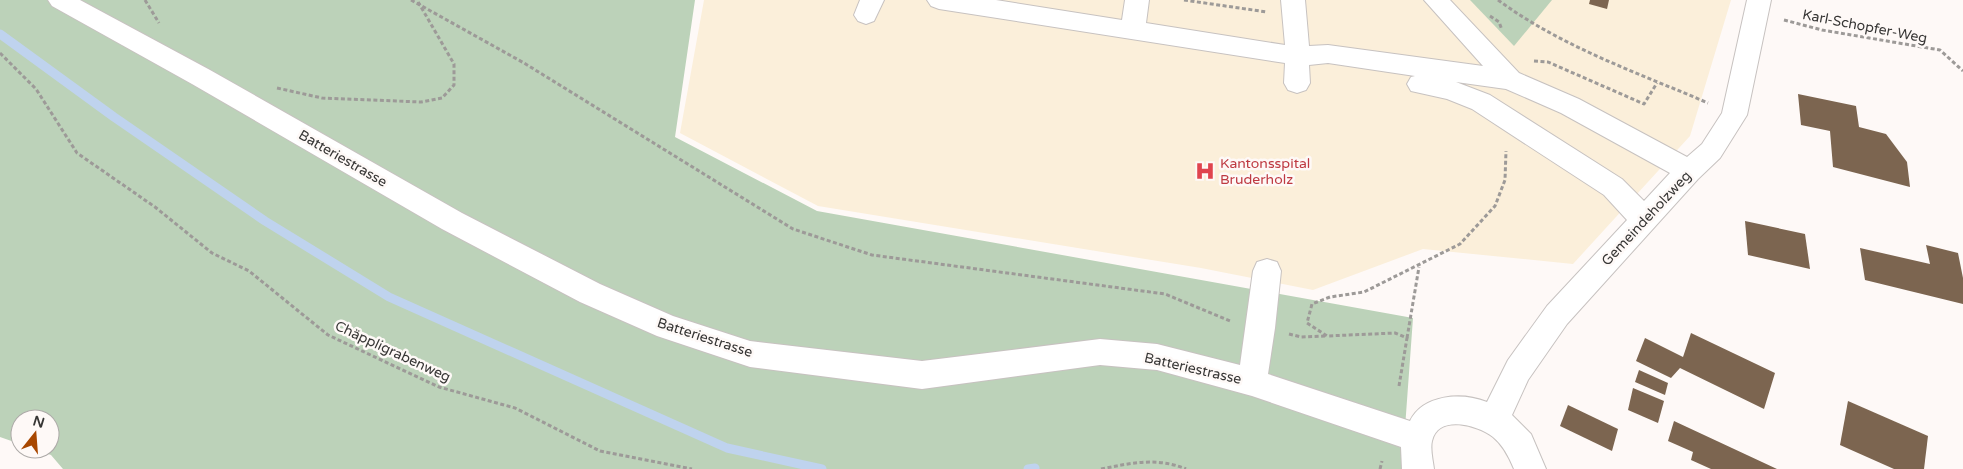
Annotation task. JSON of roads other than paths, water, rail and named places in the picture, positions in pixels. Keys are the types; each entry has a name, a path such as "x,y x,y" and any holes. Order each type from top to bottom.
{"street":[{"name":"Batteriestrasse","path":"60,0 201,77 452,221 590,293 667,327 750,354 922,375 1100,352 1157,358 1252,382 1416,438"},
{"path":"938,0 1070,10 1133,31 1298,56 1328,54 1510,80 1570,106 1689,171"},
{"path":"1133,31 1137,0"},
{"path":"1436,0 1510,80"},
{"name":"Gemeindeholzweg","path":"1494,419 1518,370 1557,316 1689,171 1711,151 1734,115 1758,6"},
{"path":"1294,8 1298,56 1297,83"},
{"path":"1298,56 1322,68 1451,90 1482,102 1613,187 1645,220"},
{"path":"1252,382 1261,328 1267,271"},
{"path":"1418,469 1415,453 1416,438 1425,423 1438,413 1456,409 1475,411 1494,419 1509,430 1520,444 1528,459 1530,469"}],"waterway":[{"path":"0,34 114,117 265,221 389,297 727,448 822,469"},
{"path":"1028,469 1035,468"}],"place":[{"name":"Kantonsspital Bruderholz","path":"1205,171"}]}
